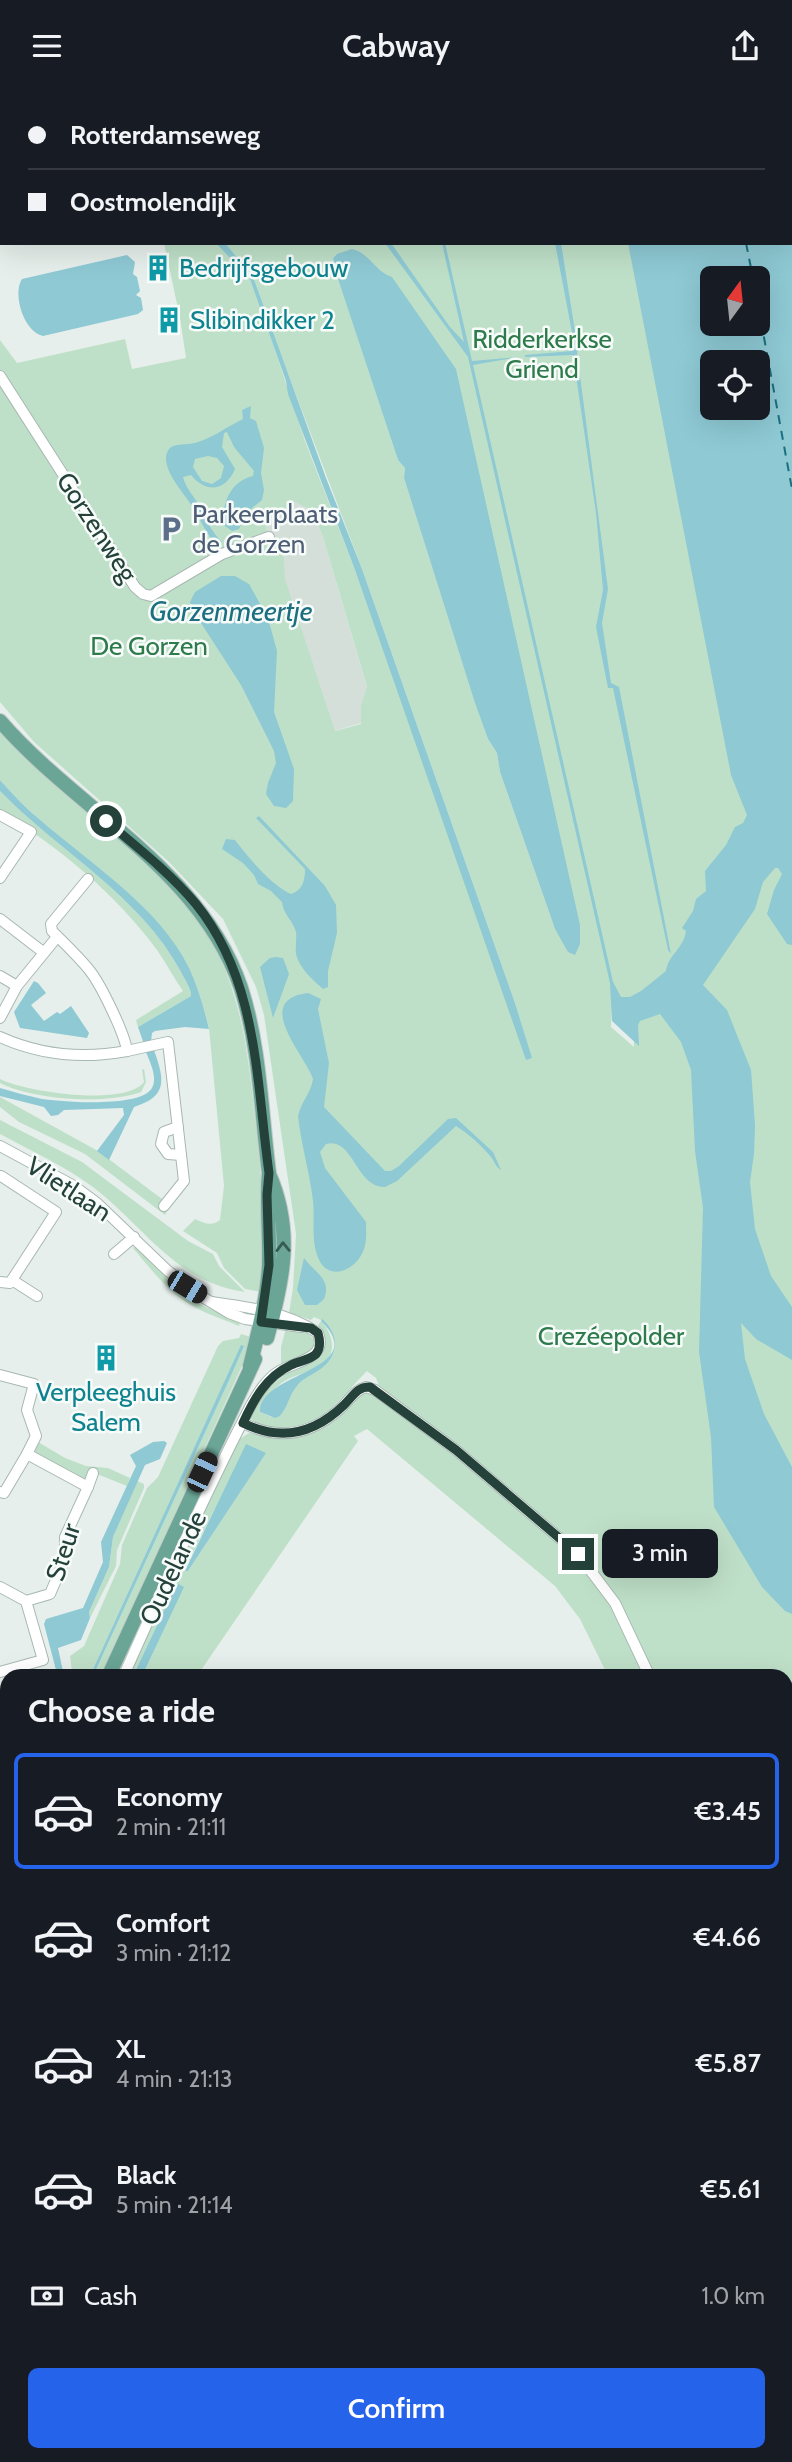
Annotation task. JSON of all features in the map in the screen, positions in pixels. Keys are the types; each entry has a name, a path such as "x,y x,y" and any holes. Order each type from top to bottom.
{"main road":[{"path":"0,721 46,769 184,890 210,925 234,971 247,1009 254,1044 269,1173 269,1265 265,1342 250,1366 112,1669"}],"street":[{"name":"Gorzenweg","path":"0,376 111,551 135,587 143,594 151,596 222,554 268,537"},
{"path":"0,815 31,832 0,878"},
{"path":"88,879 51,923 52,931 91,971 131,1050"},
{"path":"0,919 43,953"},
{"path":"0,1018 17,986 57,937"},
{"path":"0,976 17,986"},
{"path":"0,1037 33,1049 58,1054 97,1055 168,1042 184,1181 163,1206"},
{"path":"178,1127 164,1132 161,1144 168,1154 181,1155"},
{"name":"Vlietlaan","path":"0,1146 75,1186 97,1203 187,1287 212,1302 249,1306 267,1317 311,1328"},
{"path":"1,1176 56,1212 6,1281 37,1296"},
{"name":"Vlietlaan","path":"114,1254 134,1237"},
{"name":"Oudelande","path":"127,1669 256,1396 271,1378 318,1352 320,1337 311,1328"},
{"path":"0,1375 34,1384 27,1410 36,1436 4,1493 0,1492"},
{"path":"243,1423 270,1434 298,1432 333,1415 358,1389 366,1387 375,1390 456,1450 578,1554 615,1603 646,1669"},
{"path":"27,1454 88,1487"},
{"name":"Steur","path":"0,1587 26,1601 50,1594 65,1559 65,1537 93,1473"},
{"name":"Steur","path":"11,1669 43,1660 26,1601"}],"shaded area":[{"path":"295,501 312,510 323,537 367,688 361,705 361,723 334,731 266,527 274,516"}],"green space":[{"path":"164,245 632,245 792,877 792,1669 650,1669 589,1560 561,1532 478,1463 380,1388 376,1378 367,1371 339,1401 310,1422 273,1428 262,1426 251,1419 255,1407 272,1385 321,1353 325,1339 318,1325 321,1321 329,1332 332,1345 325,1363 279,1385 260,1412 271,1417 280,1416 295,1387 329,1360 334,1345 330,1330 323,1321 289,1313 296,1234 264,1015 256,987 223,919 169,862 34,742 0,702 0,340 17,363 125,339 132,369 186,358","holes":["337,254 560,937 500,772 497,753 488,739 475,702 404,478 405,468 398,460 339,281 333,258","251,276 362,569 515,1003 531,1057 355,570 305,441","295,502 312,510 323,537 367,687 361,705 361,724 335,731 285,579 283,544 279,540 270,541 266,527 274,516","612,999 633,1017 634,1047 611,1027"]},
{"path":"0,730 42,773 167,883 202,925 216,950 236,1003 252,1087 262,1204 261,1292 245,1289 224,1268 217,1253 183,1231 195,1219 211,1224 220,1220 224,1186 209,1028 192,975 175,946 141,905 33,814 0,780"},
{"path":"0,791 97,875 144,920 181,972 191,996 138,1027 136,1020 183,991 141,929 105,891 44,840 0,811"},
{"path":"144,1069 146,1082 141,1092 109,1098 50,1097 0,1083 0,1079 31,1088 75,1095 117,1094 133,1090 144,1082"},
{"path":"0,1097 98,1151 170,1205 165,1215 85,1154 19,1122 0,1107"},
{"path":"0,1120 82,1162 188,1241 213,1254 219,1266 245,1292 199,1277 180,1265 93,1187 59,1165 0,1134"},
{"path":"132,1247 142,1252 187,1297 240,1321 239,1326 183,1300 162,1282"},
{"path":"286,1328 303,1330 315,1340 313,1350 281,1366 281,1347"},
{"path":"241,1334 251,1337 247,1355 104,1669 96,1669 225,1389 241,1346 93,1669 72,1669 70,1656 84,1646 120,1564 122,1545 147,1488 158,1477 218,1346 223,1341 239,1338"},
{"path":"366,1391 374,1394 454,1453 572,1552 608,1597 643,1669 605,1669 580,1619 555,1586 367,1429 354,1436 358,1441 202,1669 145,1669 183,1587 177,1583 136,1669 130,1669 172,1576 179,1579 181,1574 175,1570 240,1439 249,1433 295,1436 359,1393","holes":["253,1448 265,1454 188,1571 184,1571 228,1482"]},
{"path":"38,1442 65,1458 86,1466 108,1468 130,1478 127,1486 97,1474 87,1482 34,1451"},
{"path":"137,1481 144,1484 144,1488 117,1550 116,1566 90,1618 89,1612 109,1567 113,1537"}],"water":[{"path":"218,245 227,245 253,277 362,569 532,1058 526,1060 355,570 288,394 286,381 250,279"},
{"path":"386,245 392,245 450,327 464,342 442,245 445,245 472,361 519,357 473,365 613,982 621,997 630,997 641,991 666,971 685,937 686,931 682,928 693,911 696,899 706,891 705,871 726,845 735,827 743,823 747,815 731,775 628,245 792,245 792,945 787,944 767,914 782,874 775,868 763,882 755,909 703,985 727,1010 751,1070 755,1125 750,1182 755,1229 771,1276 792,1307 792,1360 756,1339 741,1323 745,1359 764,1414 792,1467 792,1614 785,1611 762,1587 714,1507 711,1437 699,1352 703,1208 695,1151 691,1070 681,1042 660,1014 640,1021 639,1046 612,1021 610,983 468,357"},
{"path":"555,245 561,245 578,350 608,589 602,623 611,683 619,687 671,954 613,688 608,688 596,627 603,590 596,513 573,355 525,357 572,351 575,348"},
{"path":"352,249 363,254 386,275 392,277 456,369 580,925 580,944 575,955 568,952 555,929 500,772 497,753 488,739 475,703 404,478 405,468 398,460 339,282 333,258"},
{"path":"127,255 135,262 133,274 137,277 140,291 136,295 141,298 143,310 138,314 43,336 30,328 19,303 19,286 22,279"},
{"path":"251,406 250,418 256,421 264,448 261,473 264,490 262,500 247,512 239,529 232,531 225,526 224,510 228,495 238,483 253,476 254,471 234,447 227,432 224,433 222,447 235,469 231,477 221,486 209,487 191,475 183,477 222,542 215,543 173,479 166,456 171,447 201,441 243,419 242,410","holes":["208,456 217,458 224,466 221,478 212,484 202,481 193,467 195,459"]},
{"name":"Gorzenmeertje","path":"221,576 235,576 249,584 268,618 277,651 274,712 294,769 293,801 286,808 274,806 266,794 276,763 274,751 241,685 190,602 195,592"},
{"path":"0,780 28,809 121,886 160,925 189,968 209,1029 185,1027 155,1031 152,1033 151,1042 144,1044 138,1027 191,996 186,981 164,945 144,920 97,875 0,791"},
{"path":"259,816 325,886 336,905 337,933 328,971 328,987 323,989 300,964 296,951 296,932 282,902 271,891 258,884 243,863 222,849 226,839 235,840 253,862 283,890 291,894 298,890 304,881 305,869 256,818"},
{"path":"270,958 283,958 289,974 273,1018 260,967"},
{"path":"34,981 46,993 31,1005 44,1021 71,1006 89,1033 87,1038 20,1028 14,1012"},
{"path":"308,993 321,999 318,1009 329,1063 324,1107 385,1171 399,1166 448,1119 456,1118 493,1152 501,1170 479,1144 456,1126 397,1181 385,1187 367,1180 343,1147 326,1144 320,1152 325,1168 366,1222 366,1243 360,1257 355,1264 341,1271 327,1269 321,1264 315,1248 313,1201 298,1116 313,1079 286,1030 283,1017 284,1006 292,998"},
{"path":"154,1050 161,1085 153,1098 134,1107 109,1160 97,1151 124,1115 123,1108 64,1110 51,1116 44,1107 0,1096 0,1088 42,1099 66,1101 133,1099 145,1094 154,1084 154,1075 146,1052"},
{"path":"304,1258 326,1286 324,1299 317,1305 305,1305 297,1290"},
{"path":"322,1319 331,1330 335,1343 332,1356 328,1362 299,1384 280,1416 275,1418 260,1412 264,1399 276,1388 324,1361 333,1351 333,1338"},
{"path":"241,1345 244,1346 96,1669 93,1669"},
{"path":"153,1442 167,1443 160,1459 145,1465 113,1537 109,1567 89,1612 90,1618 81,1640 58,1648 62,1669 56,1669 44,1624 46,1619 83,1608 103,1562 101,1542 136,1466 130,1455"},
{"path":"246,1444 266,1453 188,1571 185,1571"},
{"path":"177,1583 184,1587 145,1669 136,1669"}],"ferry route":[{"path":"746,245 751,266"},
{"path":"764,336 792,489"}],"place":[{"name":"Bedrijfsgebouw","path":"158,268"},
{"name":"Slibindikker 2","path":"169,320"},
{"name":"Parkeerplaats de Gorzen","path":"171,529"},
{"name":"Verpleeghuis Salem","path":"106,1358"}],"route":[{"path":"106,821 165,872 197,906 226,953 243,996 251,1026 269,1173 269,1265 261,1322 311,1328 318,1333 320,1346 314,1356 287,1367 271,1378 256,1396 243,1423 270,1434 298,1432 333,1415 358,1389 370,1387 456,1450 578,1554"}],"park label":[{"name":"Ridderkerkse Griend","path":"542,354"},
{"name":"De Gorzen","path":"149,646"},
{"name":"Crezéepolder","path":"611,1336"}]}
